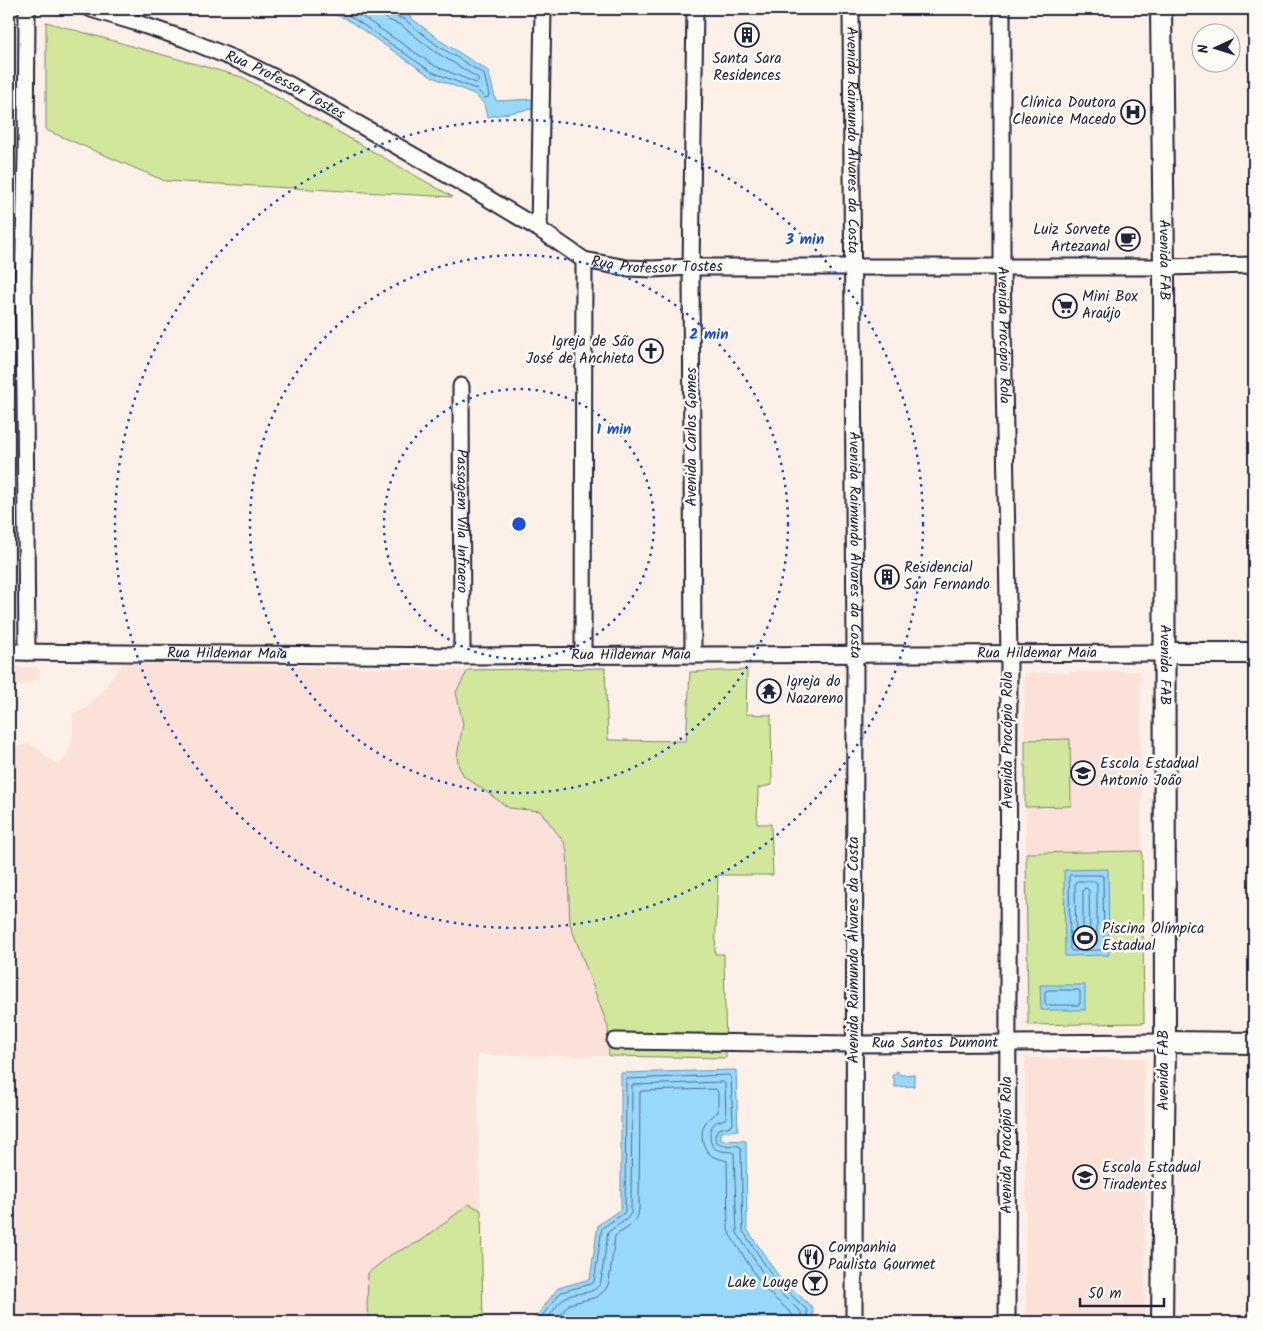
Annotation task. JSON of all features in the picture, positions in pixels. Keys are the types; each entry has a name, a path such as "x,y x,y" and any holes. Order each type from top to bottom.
{"main road":[{"name":"Avenida FAB","path":"1161,9 1164,267 1165,1042 1162,1322"},
{"name":"Rua Hildemar Maia","path":"1164,653 1254,653"},
{"name":"Rua Santos Dumont","path":"1165,1042 1254,1042"}],"street":[{"path":"27,9 26,156 16,282 26,406 27,652"},
{"name":"Rua Professor Tostes","path":"91,9 136,15 290,84 539,229 584,260 627,268 644,269 691,267 1164,267 1254,265"},
{"path":"539,229 543,9"},
{"name":"Avenida Carlos Gomes","path":"693,655 691,267 695,9"},
{"name":"Avenida Raimundo Álvares da Costa","path":"851,9 855,655 854,1322"},
{"name":"Avenida Procópio Rola","path":"1002,9 1002,267 1009,655 1007,1322"},
{"path":"583,656 584,260"},
{"name":"Passagem Vila Infraero","path":"461,386 462,656"},
{"name":"Rua Hildemar Maia","path":"9,652 462,656 1164,653"},
{"name":"Rua Santos Dumont","path":"615,1041 853,1044 1165,1042"}],"shaded area":[{"path":"123,663 468,670 605,668 608,740 609,1056 477,1055 483,1322 9,1322 9,740 13,748 30,743 58,765 67,756 73,736 73,715 86,708 101,693"},
{"path":"9,667 38,667 40,678 9,690"},
{"name":"Escola Estadual Antonio João","path":"1140,671 1142,851 1026,853 1024,673"},
{"name":"Escola Estadual Tiradentes","path":"1025,1058 1144,1058 1145,1322 1026,1322"}],"green space":[{"path":"46,22 242,77 453,197 165,181 46,130"},
{"path":"605,668 608,740 686,741 690,672 747,670 746,714 771,715 772,785 758,788 757,824 771,824 773,875 718,875 715,954 724,954 726,1058 609,1056 608,1027 570,924 567,851 564,842 540,811 509,808 464,776 459,767 457,757 463,724 456,692 468,670"},
{"path":"1070,739 1071,806 1025,807 1025,740"},
{"name":"Piscina Olímpica Estadual","path":"1142,851 1144,1023 1028,1025 1026,853"},
{"path":"469,1204 481,1210 483,1322 368,1322 368,1273 392,1254 421,1241"}],"water":[{"path":"317,9 386,9 406,14 441,41 488,71 496,101 536,99 537,108 487,117 484,104 474,94 430,76 345,18"},
{"path":"1108,869 1109,955 1065,956 1064,870"},
{"path":"1040,985 1085,985 1085,1010 1041,1010"},
{"path":"736,1070 738,1130 721,1132 721,1140 746,1141 747,1229 779,1277 813,1308 812,1322 532,1322 558,1288 590,1279 598,1225 621,1209 621,1073"},
{"path":"897,1071 900,1075 914,1074 914,1086 895,1087 892,1076"}],"place":[{"name":"Santa Sara Residences","path":"747,35"},
{"name":"Clínica Doutora Cleonice Macedo","path":"1133,112"},
{"name":"Luiz Sorvete Artezanal","path":"1128,239"},
{"name":"Mini Box Araújo","path":"1065,306"},
{"name":"Igreja de São José de Anchieta","path":"651,351"},
{"name":"Residencial San Fernando","path":"887,577"},
{"name":"Igreja do Nazareno","path":"769,691"},
{"name":"Escola Estadual Antonio João","path":"1083,773"},
{"name":"Piscina Olímpica Estadual","path":"1085,938"},
{"name":"Escola Estadual Tiradentes","path":"1085,1177"},
{"name":"Companhia Paulista Gourmet","path":"811,1257"},
{"name":"Lake Louge","path":"815,1283"}]}
